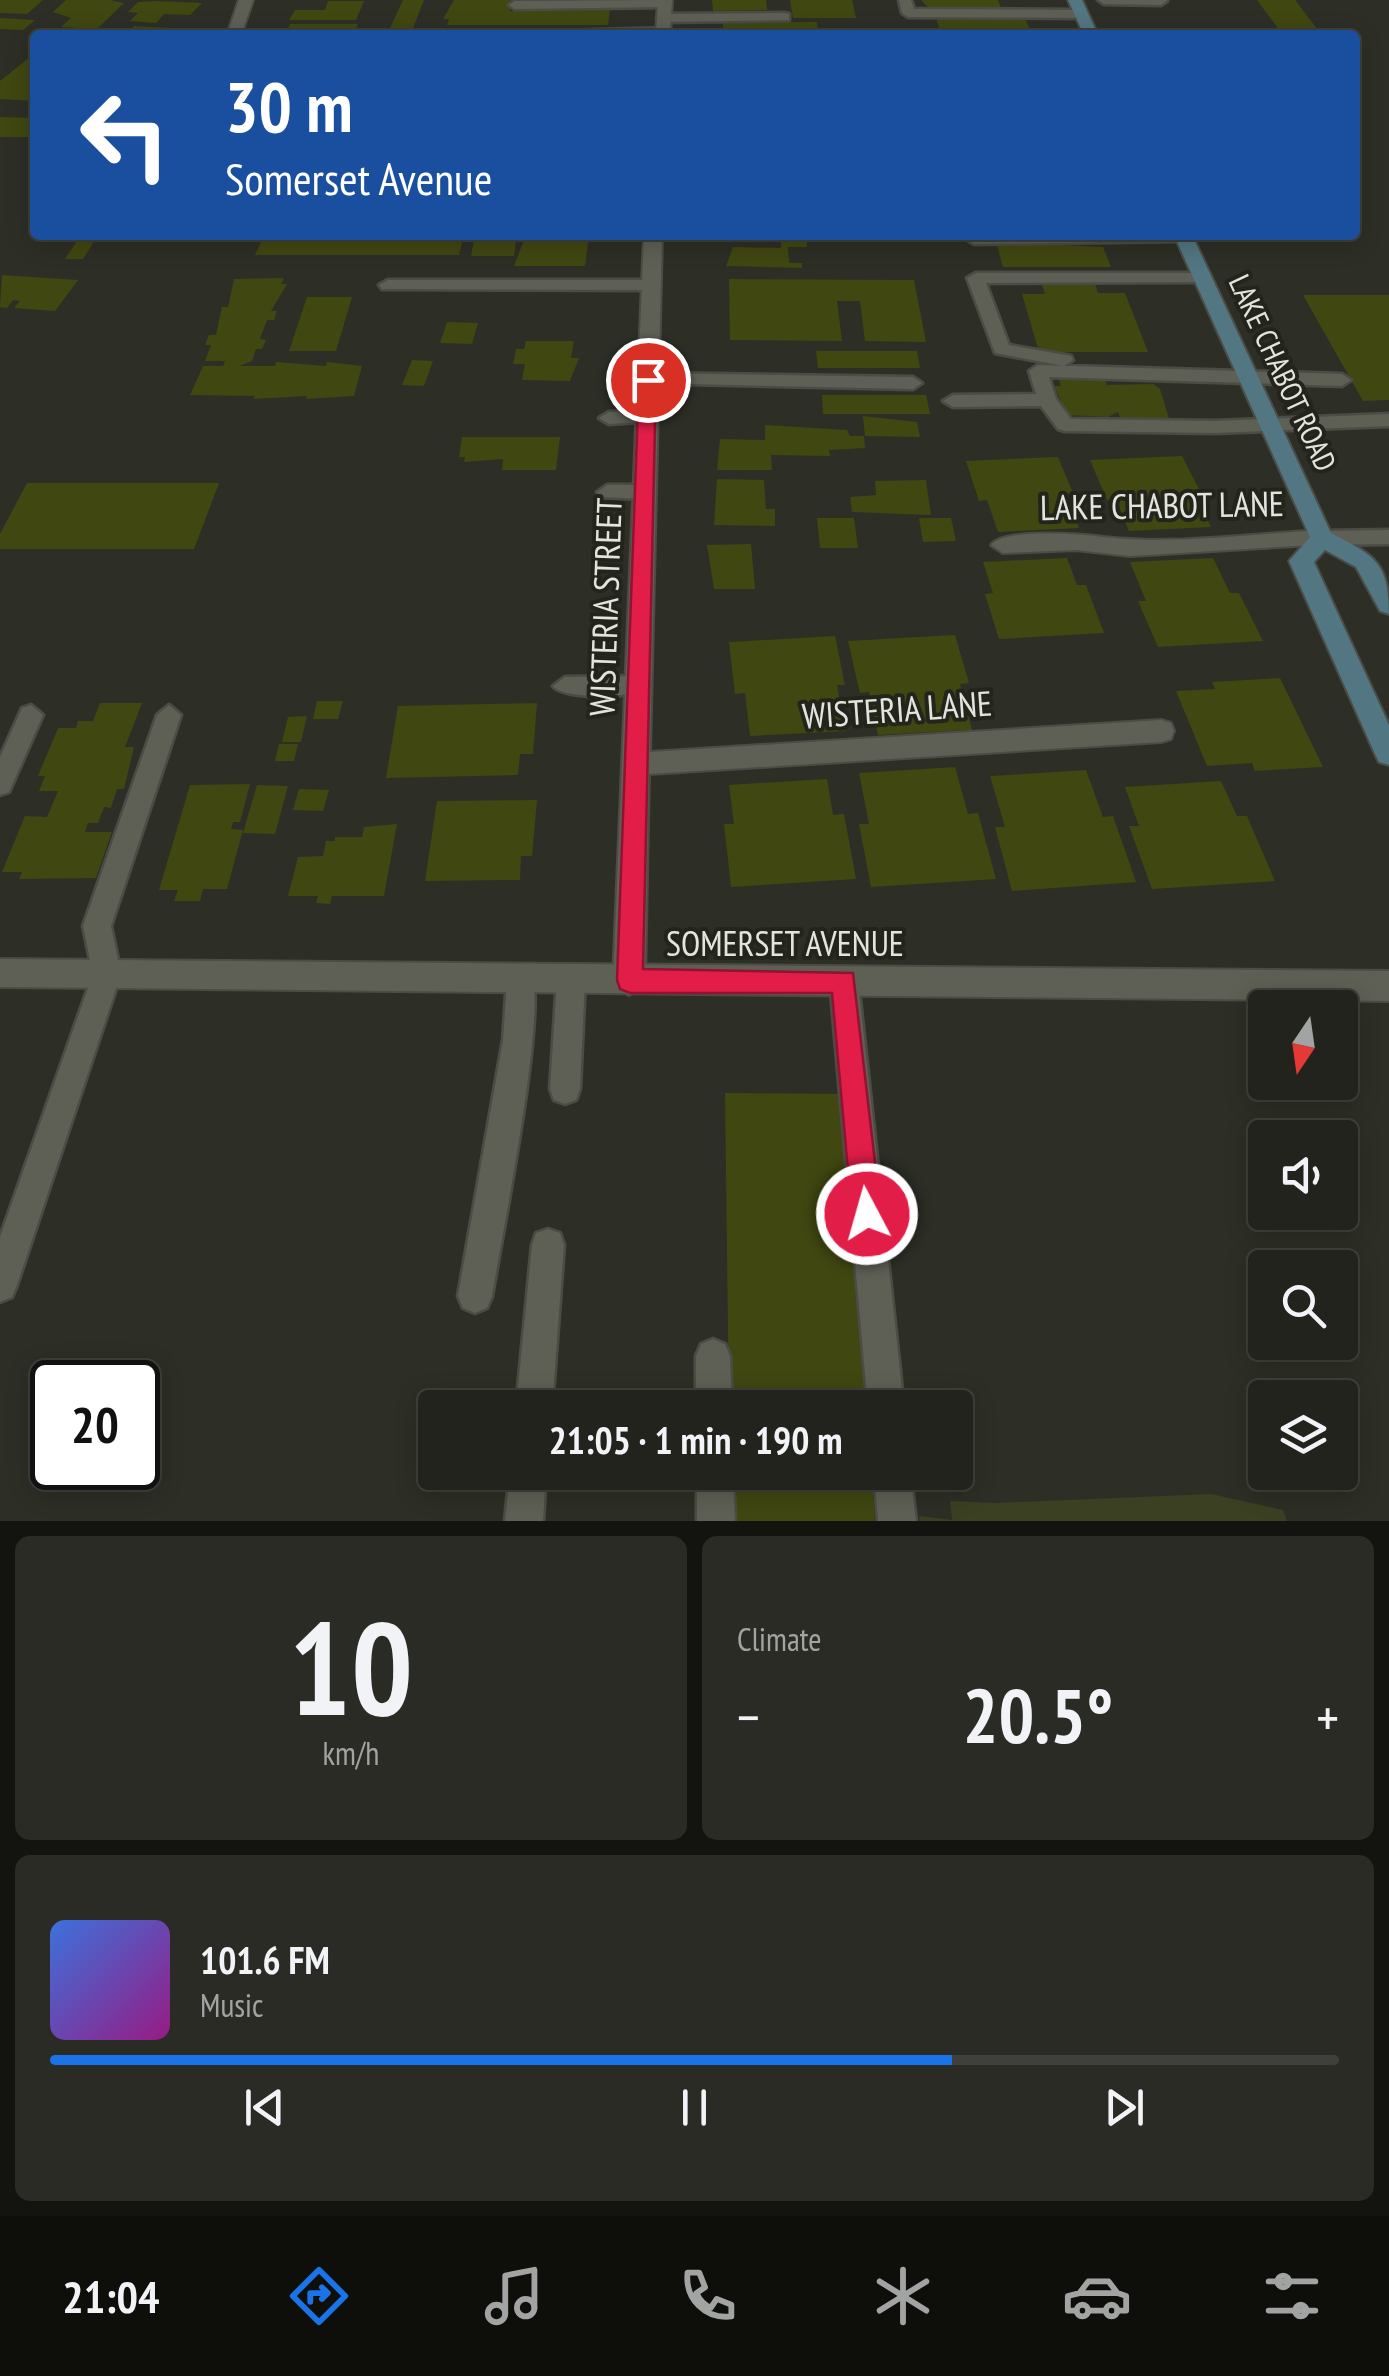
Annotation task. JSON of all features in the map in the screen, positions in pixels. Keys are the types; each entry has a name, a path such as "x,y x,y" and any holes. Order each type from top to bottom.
{"main road":[{"path":"1078,7 1089,30"},
{"name":"LAKE CHABOT ROAD","path":"1185,240 1322,538"},
{"path":"1389,605 1365,562 1322,538 1301,562 1389,754"}],"street":[{"path":"236,30 246,0"},
{"name":"WISTERIA STREET","path":"630,980 652,240"},
{"name":"LAKE CHABOT LANE","path":"1003,545 1076,542 1130,548 1322,538"},
{"name":"WISTERIA LANE","path":"637,764 1162,731"},
{"name":"SOMERSET AVENUE","path":"0,973 1389,986"}],"lane":[{"path":"905,0 908,13 1078,7"},
{"path":"1104,0 1161,1"},
{"path":"515,4 664,18 784,17"},
{"path":"592,30 664,18"},
{"path":"1202,278 976,278 1001,348 1052,360 1245,370 1342,380"},
{"path":"388,285 650,285"},
{"path":"1245,370 1038,371 1047,400 1065,424 1215,428 1268,422 1389,420"},
{"path":"648,380 913,383"},
{"path":"953,401 1047,400"},
{"path":"609,418 647,417"},
{"path":"607,492 644,492"},
{"path":"1322,538 1389,537"},
{"path":"565,686 640,685"},
{"path":"0,785 31,715"},
{"path":"0,1285 107,974 97,926 168,715"},
{"path":"475,1296 518,1040 521,979"},
{"path":"565,1089 571,980"},
{"path":"844,982 884,1390"},
{"path":"536,1390 548,1245"},
{"path":"713,1356 714,1390"},
{"path":"524,1521 527,1490"},
{"path":"715,1490 716,1521"},
{"path":"893,1490 896,1521"}],"green space":[{"path":"1211,1494 1283,1510 1287,1521 920,1521 919,1516 952,1520 950,1501 996,1503"}],"building":[{"path":"0,0 43,0 27,14 0,13"},
{"path":"66,0 124,3 97,29 61,27 71,18 53,12"},
{"path":"403,0 424,0 413,28 390,28"},
{"path":"454,0 512,0 510,11 610,10 608,25 447,25 449,19 443,19"},
{"path":"712,0 766,0 767,10 713,11"},
{"path":"790,0 852,0 856,18 793,18"},
{"path":"921,0 998,0 1002,10 931,10"},
{"path":"1257,0 1295,0 1318,30 1279,30"},
{"path":"328,1 364,1 356,20 289,20 295,10 325,10"},
{"path":"138,2 202,3 190,15 164,14 156,23 130,21 138,13 128,12"},
{"path":"0,18 35,20 23,30 0,29"},
{"path":"936,18 1025,18 1030,30 940,30"},
{"path":"817,22 818,30 723,30 723,23"},
{"path":"290,24 358,24 355,30 287,30"},
{"path":"134,26 169,28 167,30 130,30"},
{"path":"30,57 30,101 0,99 0,81"},
{"path":"0,117 30,118 30,137 0,137"},
{"path":"78,240 95,240 83,259 65,259"},
{"path":"262,240 463,240 459,255 255,255"},
{"path":"474,240 516,240 514,256 471,256"},
{"path":"524,240 588,240 585,266 514,266"},
{"path":"781,240 806,240 807,247 788,247 789,263 802,263 802,268 726,266 733,247 781,248"},
{"path":"997,245 1103,247 1111,267 1003,267"},
{"path":"2,275 78,280 55,311 14,308 20,301 13,300 7,308 0,307"},
{"path":"284,278 281,284 287,284 271,311 277,311 274,320 267,320 260,339 266,340 262,349 256,349 252,361 239,366 275,366 276,362 326,366 327,362 362,366 354,396 253,399 255,396 190,395 203,366 223,366 225,361 205,361 211,345 205,345 209,335 216,335 234,279"},
{"path":"729,279 914,280 926,342 865,341 860,301 837,301 842,341 730,340"},
{"path":"1094,281 1098,293 1125,293 1148,352 1039,352 1022,294 1045,294 1041,282"},
{"path":"1303,295 1389,295 1389,400 1363,401"},
{"path":"307,297 352,297 336,351 289,351"},
{"path":"447,322 478,323 472,344 440,343"},
{"path":"526,341 574,341 571,358 579,358 570,381 522,380 525,364 513,364 516,349 524,349"},
{"path":"816,351 917,351 920,368 818,368"},
{"path":"412,360 433,361 424,386 402,385"},
{"path":"1058,377 1104,377 1107,385 1153,384 1160,389 1170,422 1121,421 1118,412 1108,417 1067,415 1054,386 1061,386"},
{"path":"822,395 926,395 930,414 823,414"},
{"path":"863,416 917,422 920,437 865,436"},
{"path":"765,425 847,430 850,436 864,436 865,448 829,450 830,456 771,455 772,470 717,470 720,439 765,440"},
{"path":"462,437 560,437 556,470 502,470 503,459 464,462 465,457 459,457"},
{"path":"1182,456 1201,493 1194,493 1211,527 1129,531 1116,499 1107,500 1090,460"},
{"path":"1058,457 1073,493 1066,494 1079,528 998,532 987,500 979,501 966,461"},
{"path":"717,479 764,480 766,509 775,509 775,526 714,525"},
{"path":"926,480 931,515 852,512 850,497 876,495 875,481"},
{"path":"27,483 219,483 194,549 0,549 0,534"},
{"path":"817,518 854,518 858,548 820,548"},
{"path":"919,518 951,518 956,541 923,542"},
{"path":"751,544 755,589 714,589 707,545"},
{"path":"1067,558 1077,585 1086,585 1104,633 999,639 985,594 993,593 983,562"},
{"path":"1213,558 1230,593 1239,593 1263,641 1158,647 1138,601 1146,601 1130,562"},
{"path":"955,635 969,683 960,684 972,730 878,735 869,692 860,693 848,641"},
{"path":"835,636 845,685 837,685 845,731 750,736 745,693 735,694 729,642"},
{"path":"1280,678 1323,767 1255,771 1252,763 1207,766 1176,691 1215,689 1212,682"},
{"path":"317,701 343,701 338,719 313,719"},
{"path":"100,703 142,703 125,747 134,747 124,789 117,789 111,808 104,807 98,823 88,823 85,832 112,832 96,878 19,879 22,872 2,872 25,816 47,817 58,791 39,791 45,776 38,776 58,728 76,728 78,721 93,721"},
{"path":"537,703 533,754 520,754 518,775 386,778 398,706"},
{"path":"307,716 301,742 282,742 288,717"},
{"path":"279,744 298,744 294,761 275,761"},
{"path":"955,767 968,814 978,813 996,879 871,887 859,824 869,824 859,773"},
{"path":"1086,770 1103,817 1113,816 1136,882 1012,891 995,827 1005,827 990,776"},
{"path":"827,779 833,815 844,814 856,879 731,887 724,824 734,824 729,785"},
{"path":"1221,781 1237,816 1247,816 1275,881 1152,889 1129,826 1139,826 1125,787"},
{"path":"250,784 240,822 233,822 231,829 243,830 227,889 203,889 200,901 174,901 178,890 159,890 190,785"},
{"path":"257,785 288,786 275,834 243,833"},
{"path":"299,789 329,790 323,811 293,810"},
{"path":"537,800 532,856 521,856 520,880 425,881 437,801"},
{"path":"397,824 384,896 332,896 330,904 316,903 318,896 288,896 298,857 323,856 326,841 362,837 364,827"},
{"path":"725,1093 844,1094 866,1390 729,1390"},
{"path":"730,1490 873,1490 875,1521 730,1521"}],"route":[{"path":"648,380 630,980 844,982 867,1214"}]}
